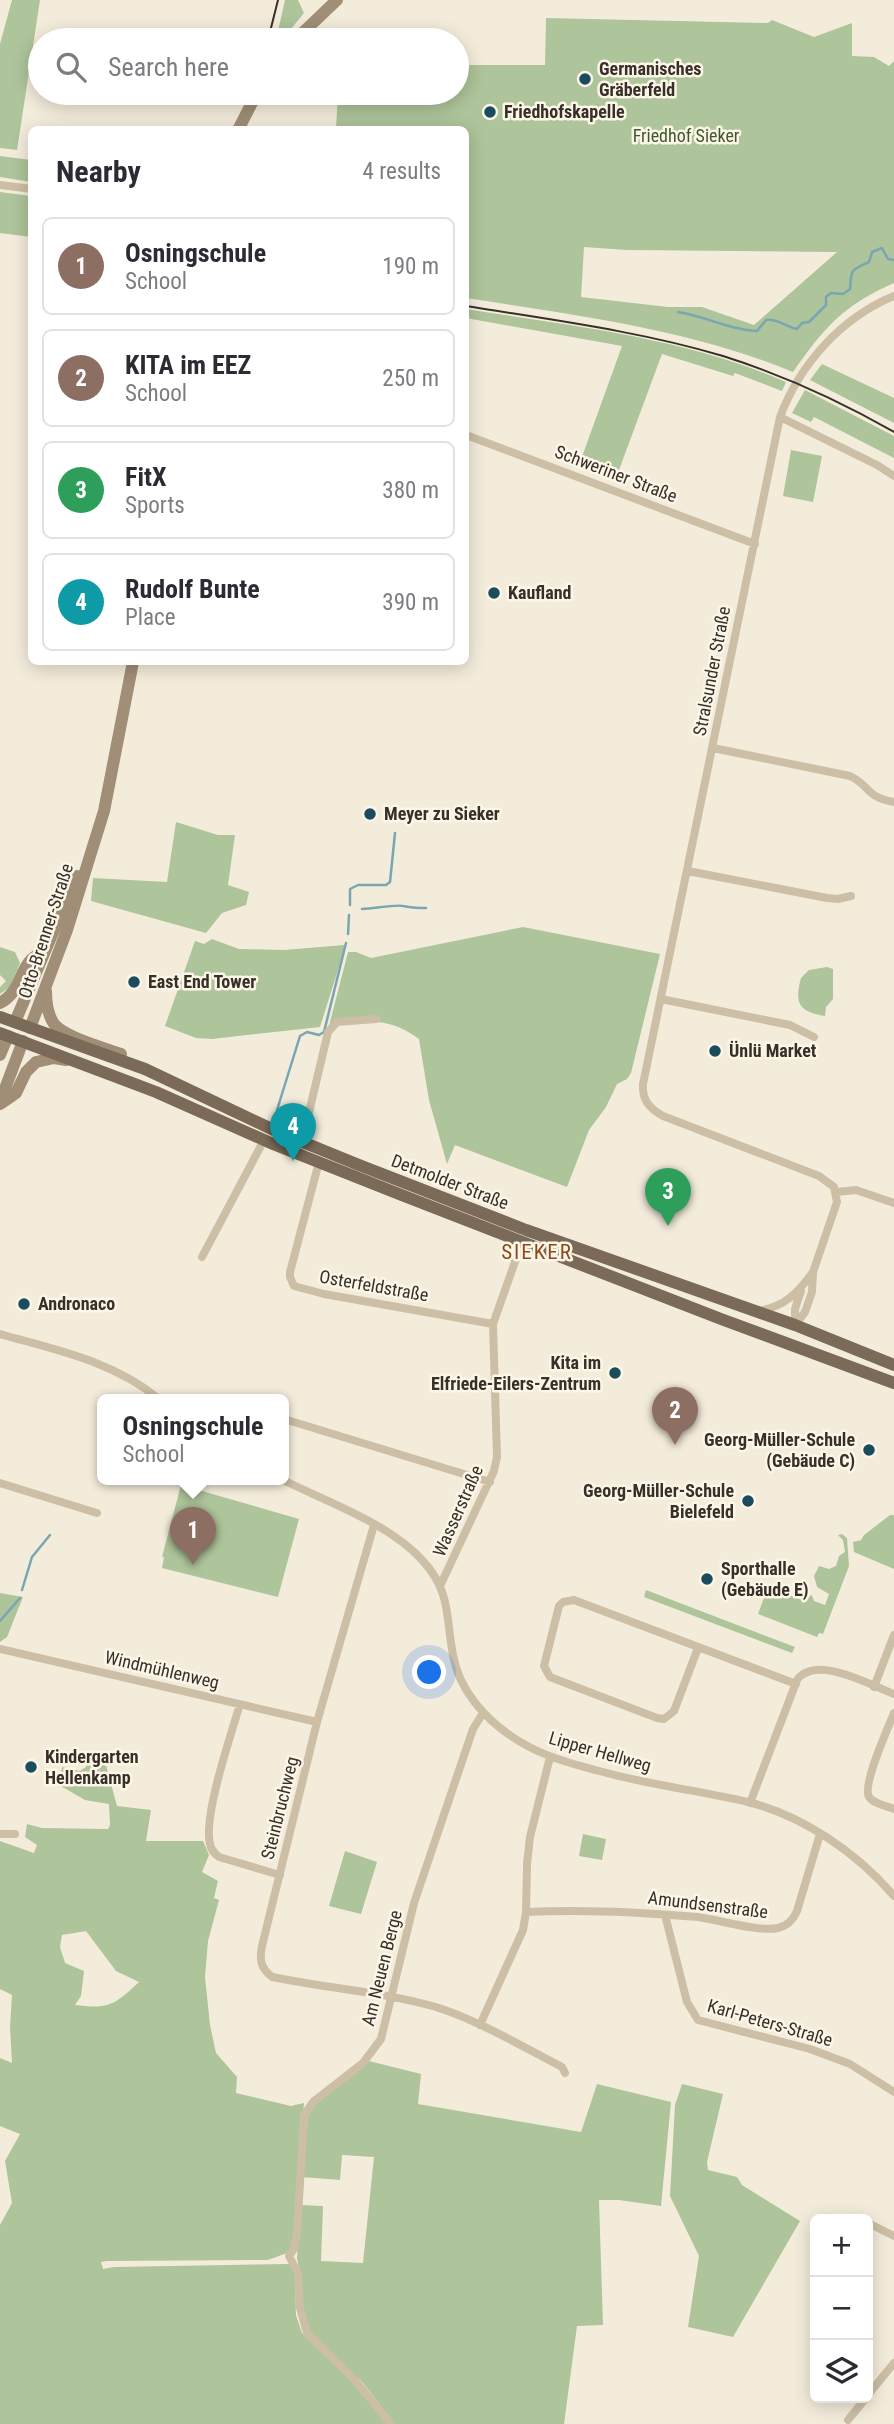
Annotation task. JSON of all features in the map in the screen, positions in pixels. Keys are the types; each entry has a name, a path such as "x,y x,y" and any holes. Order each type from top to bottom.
{"main road":[{"name":"Detmolder Straße","path":"0,1017 145,1069 302,1142 526,1230 795,1325 894,1365"},
{"path":"4,1034 15,1022"},
{"path":"23,1041 30,1028"},
{"name":"Detmolder Straße","path":"4,1034 199,1110 264,1140 522,1242 894,1383"},
{"path":"787,1344 795,1325"}],"street":[{"path":"308,28 337,0"},
{"path":"240,126 251,105"},
{"path":"0,185 28,188"},
{"name":"Stralsunder Straße","path":"836,1192 830,1182 819,1176 653,1111 644,1098 643,1084 780,417 789,395 818,352 848,323 894,296"},
{"path":"780,417 894,476"},
{"name":"Schweriner Straße","path":"469,436 755,544"},
{"name":"Otto-Brenner-Straße","path":"30,1028 67,930 108,792 132,665"},
{"path":"713,748 850,776 857,779 876,798 894,802"},
{"name":"Otto-Brenner-Straße","path":"15,1022 92,844"},
{"path":"688,871 827,898 851,896"},
{"path":"0,1003 10,998 30,959 44,952"},
{"path":"46,989 48,1008 56,1026 123,1055 145,1069"},
{"path":"661,999 790,1025 814,1037"},
{"path":"302,1142 328,1032 337,1022 376,1019"},
{"path":"0,1055 4,1034"},
{"path":"0,1103 23,1041"},
{"path":"0,1103 16,1093 26,1072 36,1062 54,1058 76,1061"},
{"path":"202,1257 264,1140"},
{"name":"Osterfeldstraße","path":"319,1162 290,1272 294,1286 324,1294 493,1324"},
{"path":"795,1325 795,1308 802,1288 813,1272 836,1208 836,1192 856,1190 894,1203"},
{"name":"Wasserstraße","path":"440,1586 490,1482 497,1457 493,1324 522,1242"},
{"path":"795,1325 805,1312 812,1292 813,1272"},
{"path":"756,1311 777,1307 802,1288"},
{"path":"0,1334 98,1363 132,1379 152,1394"},
{"path":"289,1421 490,1482"},
{"path":"0,1483 97,1513"},
{"name":"Lipper Hellweg","path":"289,1483 374,1525 401,1541 424,1562 440,1586 448,1612 456,1670 469,1695 483,1713 514,1738 550,1757 621,1777 750,1803 776,1811 851,1854 894,1896"},
{"name":"Steinbruchweg","path":"374,1525 317,1722 261,1946 260,1959 263,1969 272,1977 436,2007 480,2025 562,2067 565,2073"},
{"path":"698,1648 674,1711 664,1719 550,1677 544,1666 559,1606 568,1600 574,1600 796,1684"},
{"path":"874,1687 894,1635"},
{"name":"Windmühlenweg","path":"0,1649 317,1722"},
{"path":"750,1803 800,1676 807,1671 824,1668 894,1694"},
{"path":"240,1704 214,1798 210,1843 219,1857 280,1875"},
{"name":"Am Neuen Berge","path":"391,2424 353,2378 307,2333 300,2308 298,2273 289,2256 294,2249 297,2234 305,2111 369,2057 381,2039 419,1885 473,1729 483,1713"},
{"path":"894,1713 867,1784 867,1792 874,1802 894,1809"},
{"path":"480,2025 516,1949 526,1912 530,1837 550,1757"},
{"path":"0,1834 15,1834"},
{"name":"Amundsenstraße","path":"526,1912 577,1910 665,1915 713,1919 768,1929 787,1925 797,1912 820,1834"},
{"name":"Karl-Peters-Straße","path":"665,1915 687,2002 698,2020 810,2049 850,2064 894,2092"},
{"path":"873,2226 894,2236"},
{"path":"873,2389 894,2363"},
{"path":"848,2420 862,2403"}],"green space":[{"path":"12,0 40,0 36,28 28,28 28,78 17,150 0,148 0,44"},
{"path":"285,0 298,0 304,13 292,28 279,28"},
{"name":"Friedhof Sieker","path":"546,18 768,23 772,20 814,37 852,23 852,56 874,57 889,66 894,61 894,283 861,300 836,319 793,372 754,357 673,334 469,298 469,126 336,126 337,105 469,105 469,65 545,65","holes":["584,247 627,250 837,252 754,325 702,307 668,307 581,297"]},
{"path":"0,156 28,160 28,182 0,177"},
{"path":"0,192 28,196 28,237 0,233"},
{"path":"469,309 669,344 709,354 786,382 782,391 735,373 733,376 662,354 616,478 579,465 622,346 469,319"},
{"path":"822,364 894,398 894,423 810,380"},
{"path":"805,390 894,436 894,458 814,417 811,422 792,413"},
{"path":"791,450 822,456 813,502 783,496"},
{"path":"176,822 218,835 235,835 228,885 249,892 246,905 222,913 206,933 91,901 93,878 167,882"},
{"path":"523,927 660,954 631,1073 627,1079 617,1084 606,1107 589,1130 567,1187 455,1145 447,1164 429,1100 419,1039 386,1023 365,1022 329,1026 348,952 371,958"},
{"path":"212,939 239,949 284,950 344,945 320,1027 212,1039 196,1038 165,1026 195,941 204,944"},
{"path":"0,947 15,952 20,963 10,987 0,994 0,987 6,981 0,975"},
{"path":"827,967 833,969 833,999 826,1007 825,1016 804,1009 798,994 801,978 809,970"},
{"path":"181,1485 299,1519 278,1597 162,1568 162,1557"},
{"path":"890,1515 894,1515 894,1569 854,1552 853,1542 861,1540"},
{"path":"842,1534 847,1538 849,1566 823,1634 819,1633 817,1637 758,1614 768,1587 802,1600 812,1595 814,1601 825,1605 829,1594 817,1587 814,1576 819,1566 829,1569 836,1566 839,1556 845,1552 843,1540 838,1535"},
{"path":"646,1590 795,1647 792,1653 644,1597"},
{"path":"0,1593 23,1597 7,1637 0,1642"},
{"path":"104,1758 117,1806 151,1810 146,1841 203,1841 209,1855 202,1872 218,1881 214,1898 219,1900 208,1941 205,1977 216,2053 237,2077 236,2093 291,2106 304,2103 293,2245 287,2253 268,2260 107,2261 101,2262 103,2269 290,2264 295,2274 296,2315 302,2333 351,2381 387,2424 0,2424 0,2225 12,2203 5,2161 20,2134 0,2126 0,2058 12,2063 12,1995 0,1989 0,1841 34,1853 37,1845 25,1837 27,1824 42,1828 108,1829 109,1804 85,1800 59,1785 62,1767 80,1771 86,1767 88,1759","holes":["86,1931 116,1971 139,1982 110,2004 75,2005 81,1996 84,1971 65,1963 60,1947 62,1935"]},
{"path":"583,1834 606,1839 602,1860 579,1856"},
{"path":"345,1851 377,1862 361,1914 329,1906"},
{"path":"369,2061 421,2074 418,2104 581,2132 597,2084 671,2102 661,2206 599,2200 603,2325 577,2326 564,2424 395,2424 363,2383 311,2332 304,2316 297,2258 301,2205 323,2206 321,2261 363,2263 374,2157 342,2155 340,2180 302,2177 308,2113 315,2104"},
{"path":"682,2084 723,2094 707,2162 708,2170 737,2177 742,2185 800,2221 733,2337 688,2327 699,2256 670,2196 675,2105"}],"waterway":[{"path":"678,312 747,330 757,331 766,320 777,321 797,329 802,323 809,322 826,305 826,297 831,293 843,294 850,289 853,271 869,262 872,252 882,248 888,259 894,260"},
{"path":"350,905 350,889 358,885 386,885 390,882 395,833"},
{"path":"362,909 395,906 426,908"},
{"path":"348,934 349,915"},
{"path":"277,1110 300,1036 307,1032 319,1035 324,1032 346,943"},
{"path":"22,1590 32,1557 50,1535"},
{"path":"0,1621 20,1598"}],"tram line":[{"path":"271,28 278,0"},
{"path":"469,306 627,333 723,356 811,390 894,432"}],"place":[{"name":"Germanisches Gräberfeld","path":"585,79"},
{"name":"Friedhofskapelle","path":"490,112"},
{"name":"Kaufland","path":"494,593"},
{"name":"Meyer zu Sieker","path":"370,814"},
{"name":"East End Tower","path":"134,982"},
{"name":"Ünlü Market","path":"715,1051"},
{"name":"Rudolf Bunte","path":"293,1161"},
{"name":"FitX","path":"668,1226"},
{"name":"Andronaco","path":"24,1304"},
{"name":"Kita im Elfriede-Eilers-Zentrum","path":"615,1373"},
{"name":"KITA im EEZ","path":"675,1445"},
{"name":"Georg-Müller-Schule (Gebäude C)","path":"869,1450"},
{"name":"Georg-Müller-Schule Bielefeld","path":"748,1501"},
{"name":"Osningschule","path":"193,1565"},
{"name":"Sporthalle (Gebäude E)","path":"707,1579"},
{"name":"Kindergarten Hellenkamp","path":"31,1767"}],"district":[{"name":"SIEKER","path":"537,1252"}]}
